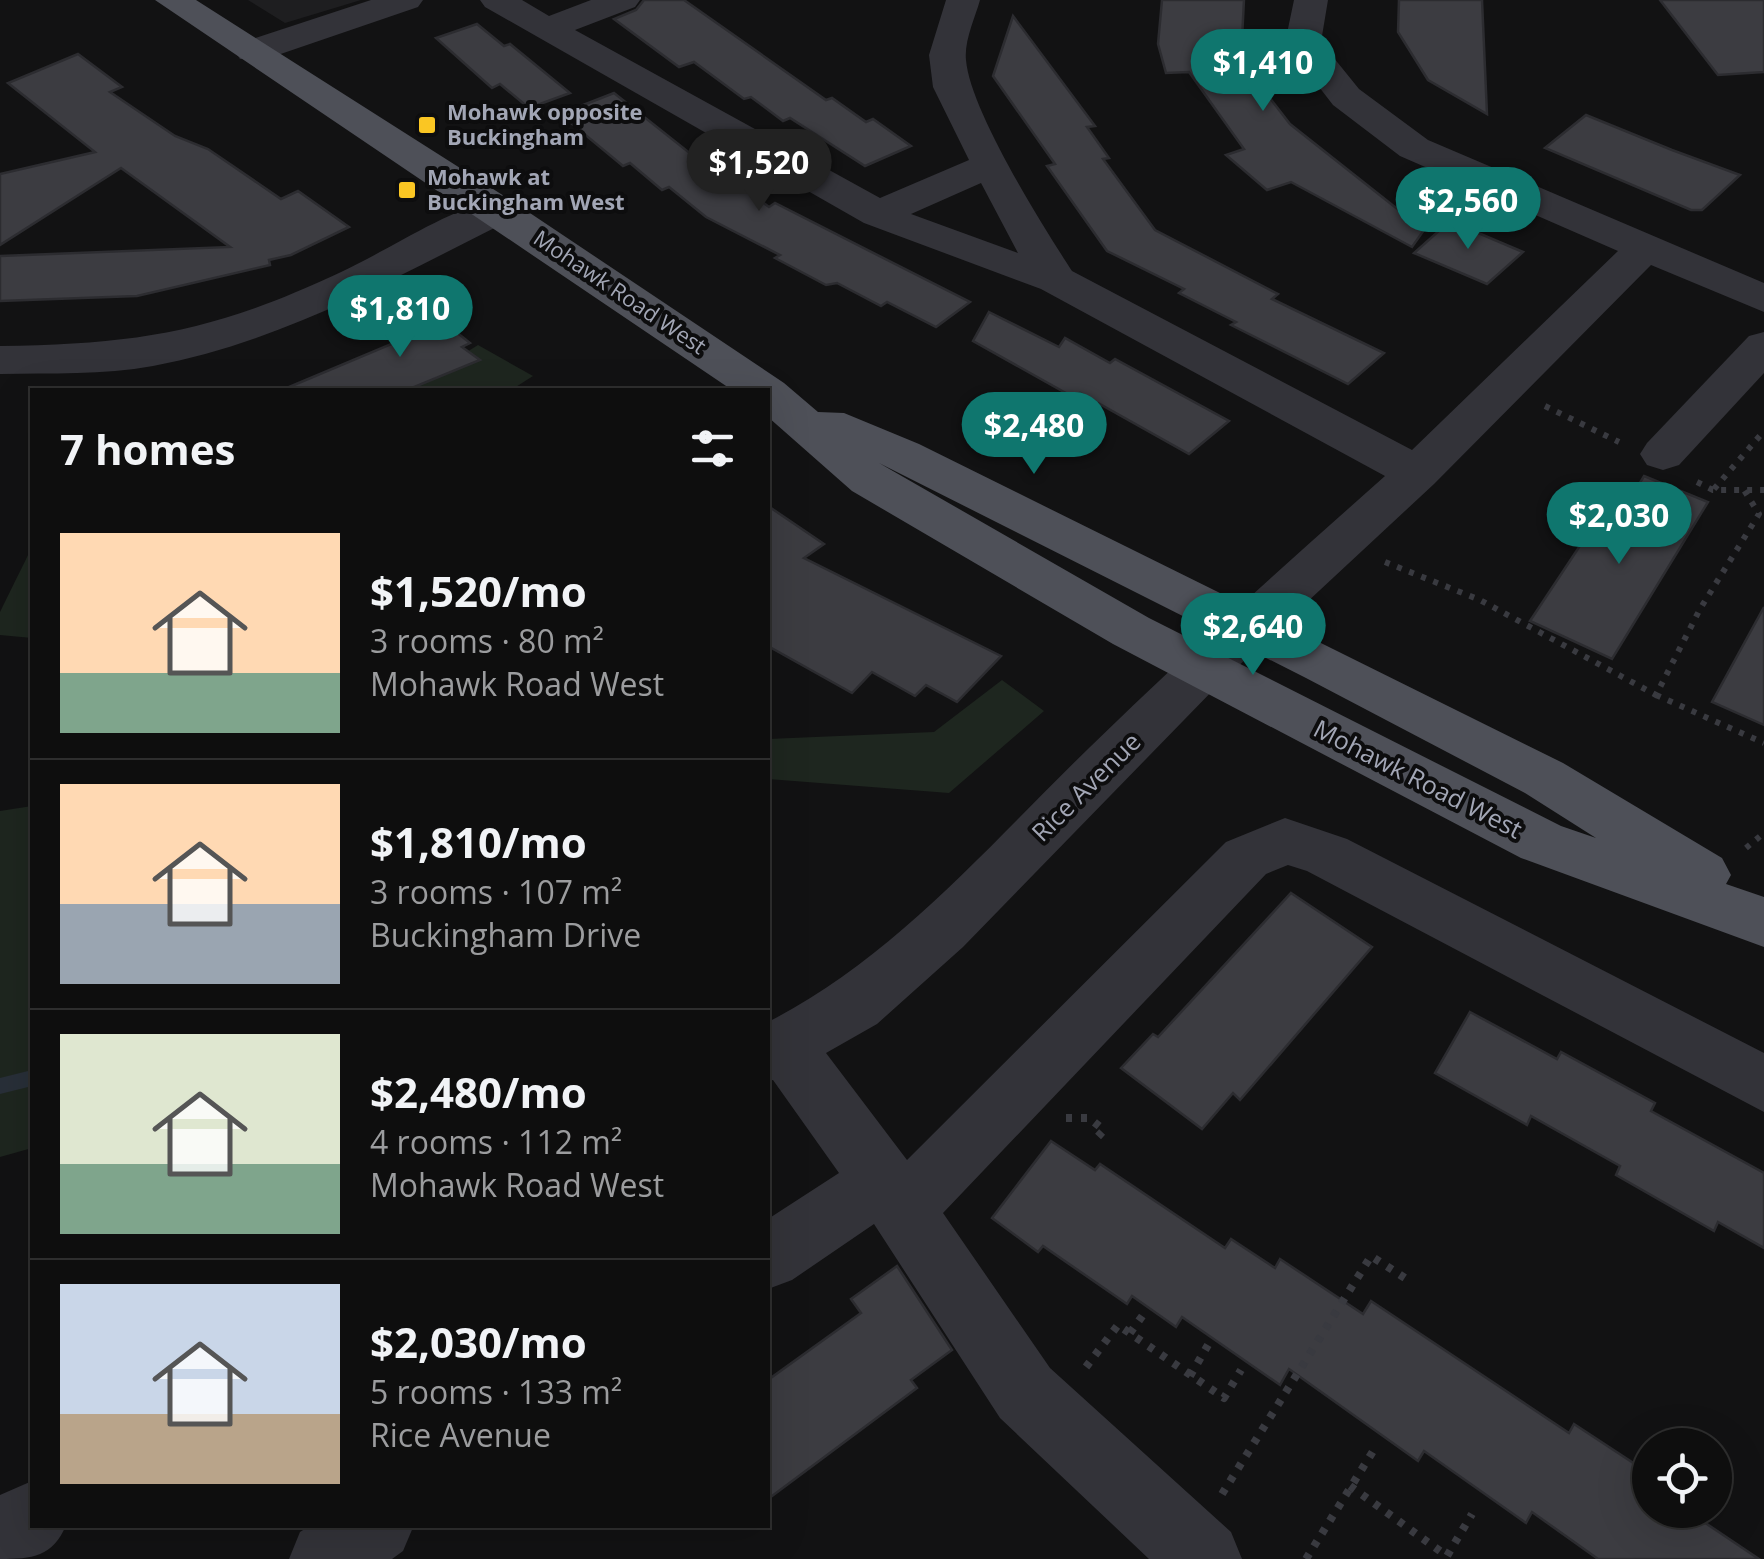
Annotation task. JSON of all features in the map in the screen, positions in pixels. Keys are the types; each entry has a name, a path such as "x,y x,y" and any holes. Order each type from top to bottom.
{"main road":[{"name":"Mohawk Road West","path":"172,0 498,210 751,388"},
{"name":"Mohawk Road West","path":"771,402 903,455 1544,778 1764,914"},
{"name":"Mohawk Road West","path":"771,402 869,480 1202,669 1540,842 1764,922"}],"street":[{"path":"253,51 406,0"},
{"path":"497,0 878,214 1056,280 1418,473"},
{"path":"549,28 623,0"},
{"path":"963,0 947,56 952,87 1020,222 1056,280"},
{"path":"1311,0 1303,43 1346,98 1414,148 1764,299"},
{"path":"878,214 992,164"},
{"path":"0,360 151,352 224,335 290,313 498,210"},
{"name":"Rice Avenue","path":"775,1049 855,1005 942,929 1202,669 1418,473 1644,248"},
{"path":"1663,454 1764,346"},
{"path":"770,1256 892,1195 1246,858 1285,842 1326,855 1764,1084"},
{"path":"775,1049 892,1195 1024,1393 1197,1552"},
{"path":"0,1538 30,1519"},
{"path":"327,1559 373,1528"}],"path":[{"path":"1713,490 1763,433"},
{"path":"1656,695 1700,609 1759,514 1744,490"},
{"path":"1342,542 1480,600 1656,695 1764,742"},
{"path":"1197,1552 1371,1256 1408,1280"},
{"path":"1130,1333 1142,1315"},
{"path":"1049,1416 1118,1325 1224,1398 1241,1370"},
{"path":"1190,1376 1208,1345"},
{"path":"1306,1559 1374,1448"},
{"path":"1350,1486 1447,1556 1472,1514"}],"shaded area":[{"path":"248,0 361,0 285,23"},
{"path":"478,345 533,376 514,388 409,388"},
{"path":"30,551 30,638 0,635 0,612"},
{"path":"1002,680 1044,711 949,793 770,779 770,739 934,732"},
{"path":"30,806 30,1149 0,1157 0,811"}],"building":[{"path":"644,0 684,0 826,100 832,98 866,122 873,119 911,146 865,166 790,118 783,121 751,97 744,99 694,62 679,67 614,19 636,10"},
{"path":"1162,0 1244,0 1242,39 1259,84 1290,124 1424,230 1412,247 1291,182 1267,190 1226,155 1244,149 1189,72 1166,73 1158,44"},
{"path":"1399,0 1482,0 1487,114 1428,80 1398,32"},
{"path":"1660,0 1764,0 1764,72 1718,75"},
{"path":"1013,16 1095,126 1087,127 1109,158 1103,159 1155,230 1278,294 1272,299 1384,353 1348,384 1231,325 1236,322 1179,293 1184,289 1107,251 1047,166 1055,164 993,76"},
{"path":"477,24 504,46 510,44 570,93 529,108 500,84 492,88 436,38"},
{"path":"78,54 122,87 110,92 175,136 208,149 281,199 298,191 349,227 291,255 269,260 270,265 137,296 0,301 0,256 230,247 121,168 0,245 0,174 95,152 8,83"},
{"path":"614,93 696,158 691,161 743,187 769,207 775,203 970,302 936,327 887,302 881,306 837,283 826,285 775,258 780,255 706,217 669,187 662,190 630,163 623,166 560,114"},
{"path":"1586,115 1740,175 1702,210 1691,210 1545,148"},
{"path":"1450,221 1523,252 1487,284 1414,253"},
{"path":"430,311 470,343 462,347 480,360 412,388 287,388 401,340 390,332"},
{"path":"989,312 1059,347 1065,338 1110,363 1115,359 1229,421 1189,454 1080,393 1073,397 973,341"},
{"path":"1644,476 1708,502 1612,659 1530,621 1603,511 1610,514 1623,495 1631,498"},
{"path":"770,507 824,544 804,558 1001,656 957,702 926,685 915,696 872,672 852,693 770,647"},
{"path":"1764,607 1764,725 1712,702"},
{"path":"1291,893 1372,947 1240,1100 1233,1093 1202,1129 1121,1068 1153,1034 1158,1037"},
{"path":"1470,1012 1557,1059 1561,1052 1655,1103 1651,1111 1764,1173 1764,1248 1718,1222 1714,1231 1616,1175 1620,1166 1531,1116 1527,1125 1435,1073"},
{"path":"1051,1141 1095,1170 1100,1164 1225,1248 1231,1239 1275,1268 1280,1259 1363,1314 1371,1301 1569,1433 1574,1424 1632,1462 1632,1528 1713,1528 1759,1559 1598,1559 1532,1512 1526,1523 1424,1451 1418,1461 1289,1369 1280,1385 1182,1317 1176,1327 1132,1296 1127,1304 1043,1246 1038,1252 992,1218"},
{"path":"897,1266 952,1350 911,1380 917,1388 770,1498 770,1379 861,1313 851,1299"}],"waterway":[{"path":"0,1086 30,1078"}],"place":[{"name":"Mohawk opposite Buckingham","path":"427,125"},
{"name":"Mohawk at Buckingham West","path":"407,190"}]}
